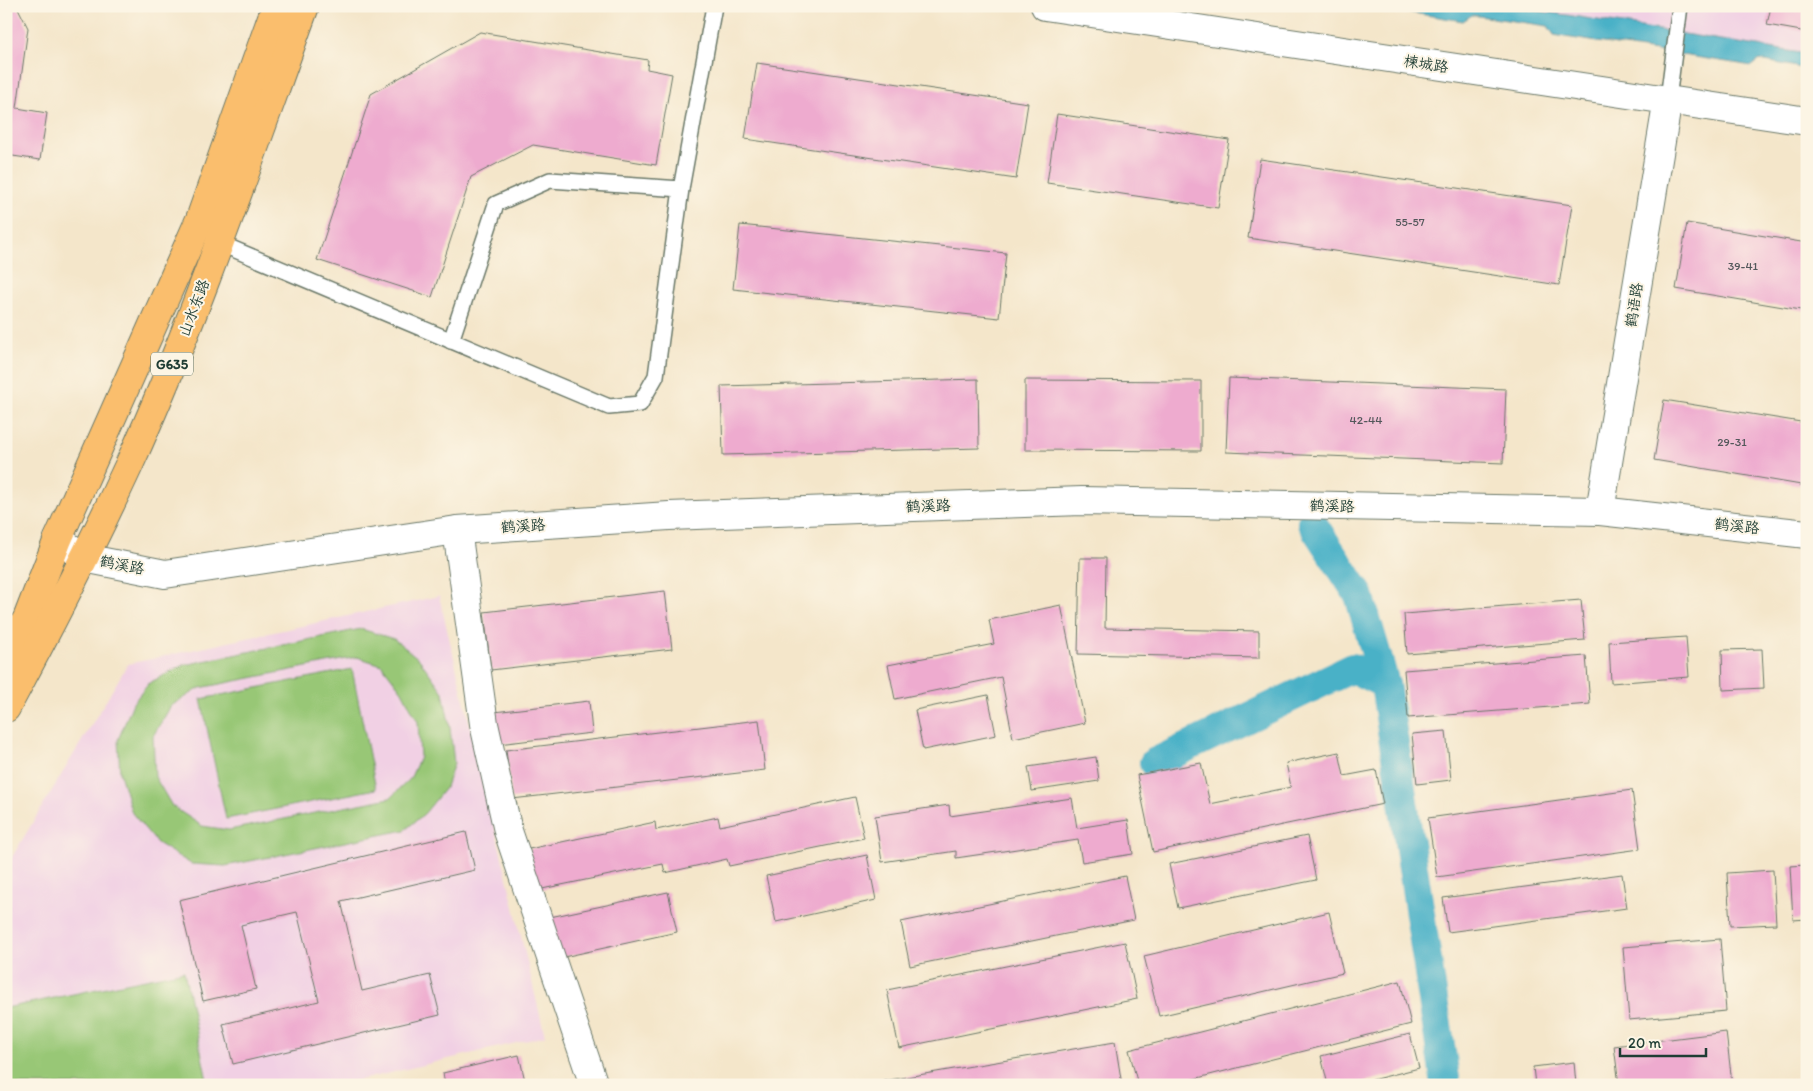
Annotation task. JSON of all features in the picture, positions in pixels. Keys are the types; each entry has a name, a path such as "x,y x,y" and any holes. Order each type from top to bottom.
{"highway":[{"name":"山水东路","path":"6,654 26,619 58,539 200,219 276,6"},
{"name":"山水东路","path":"6,708 84,558 130,464 196,307 305,6"}],"street":[{"name":"楝城路","path":"1045,6 1807,121"},
{"name":"鹤语路","path":"1600,511 1668,99"},
{"name":"鹤溪路","path":"58,539 84,558 165,574 457,530 669,516 1082,501 1600,511 1807,534"},
{"path":"457,530 484,724 508,832 594,1085"}],"lane":[{"path":"219,242 609,407 640,404 656,376 682,189 714,6"},
{"path":"1668,99 1680,6"},
{"path":"451,341 496,204 550,180 682,189"}],"shaded area":[{"path":"1435,6 1807,6 1807,60"},
{"path":"439,596 545,1036 339,1085 6,1085 6,867 128,664"}],"green space":[{"path":"361,629 394,639 419,659 443,692 454,763 446,787 425,813 405,830 225,866 191,864 157,843 132,813 120,774 118,740 133,703 149,683 184,665","holes":["357,657 382,665 402,691 418,722 420,757 410,779 390,798 229,830 202,826 172,806 155,777 153,736 171,706 200,688"]},
{"path":"352,669 376,789 226,819 201,699"},
{"path":"184,971 208,1085 6,1085 6,1008"}],"water":[{"path":"1371,6 1500,6 1567,15 1807,54 1807,69 1760,60 1752,66 1565,37 1554,35 1548,26 1472,15 1463,21"}],"building":[{"path":"6,6 17,6 28,28 17,108 47,113 40,160 6,155"},
{"path":"1771,6 1807,6 1807,32 1767,25"},
{"path":"480,32 648,60 647,69 672,74 656,165 533,145 471,177 432,297 317,260 371,94"},
{"path":"757,63 1028,103 1016,179 745,139"},
{"path":"1057,114 1229,140 1218,208 1047,183"},
{"path":"1260,159 1572,205 1559,285 1248,238"},
{"path":"1687,223 1807,243 1807,311 1676,289"},
{"path":"740,225 1006,253 999,318 733,289"},
{"path":"1229,378 1506,389 1503,463 1226,452"},
{"path":"978,379 979,448 723,455 721,386"},
{"path":"1025,380 1201,381 1201,451 1025,450"},
{"path":"1664,400 1807,423 1807,486 1654,460"},
{"path":"1080,558 1106,558 1105,628 1259,631 1259,658 1078,654"},
{"path":"665,591 672,649 491,670 484,612"},
{"path":"1581,600 1585,640 1407,654 1404,614"},
{"path":"1061,605 1085,723 1013,738 1001,677 895,699 888,665 994,644 989,620"},
{"path":"1686,637 1689,677 1611,683 1609,642"},
{"path":"1762,649 1764,688 1723,690 1722,650"},
{"path":"1586,656 1590,704 1408,718 1404,670"},
{"path":"988,695 996,735 923,750 915,710"},
{"path":"589,701 592,733 498,744 494,712"},
{"path":"759,720 765,770 512,799 506,750"},
{"path":"1446,731 1451,780 1417,784 1412,734"},
{"path":"1339,752 1344,776 1376,770 1383,804 1153,852 1137,775 1201,763 1210,804 1291,787 1286,763"},
{"path":"1096,757 1099,781 1032,791 1028,767"},
{"path":"1632,790 1640,849 1437,877 1428,818"},
{"path":"855,797 864,838 729,866 727,859 665,873 663,864 537,890 529,849 655,822 656,830 718,817 720,826"},
{"path":"1072,798 1077,828 1128,820 1133,854 1082,862 1078,840 956,858 956,851 882,862 875,816 949,805 950,816"},
{"path":"466,832 475,870 341,901 362,991 430,975 440,1015 233,1064 223,1024 319,1001 297,912 241,925 256,989 203,1001 179,900"},
{"path":"1307,836 1316,880 1178,908 1169,864"},
{"path":"867,855 876,900 776,922 766,876"},
{"path":"1807,865 1807,919 1793,920 1790,866"},
{"path":"1773,870 1776,924 1730,926 1727,873"},
{"path":"1622,874 1627,908 1448,932 1443,898"},
{"path":"1125,876 1134,920 910,966 901,922"},
{"path":"668,892 677,932 559,958 550,917"},
{"path":"1329,912 1343,973 1159,1016 1144,956"},
{"path":"1720,939 1726,1011 1629,1020 1623,947"},
{"path":"1125,942 1137,999 899,1048 887,990"},
{"path":"1400,981 1411,1024 1170,1085 1138,1085 1129,1050"},
{"path":"1726,1032 1732,1083 1721,1085 1619,1085 1614,1046"},
{"path":"1410,1034 1419,1068 1352,1085 1328,1085 1321,1056"},
{"path":"1115,1042 1122,1085 865,1085 865,1084"},
{"path":"519,1055 526,1085 445,1085 443,1073"},
{"path":"1574,1062 1576,1085 1535,1085 1533,1067"}],"waterway":[{"path":"1312,523 1359,595 1385,684"},
{"path":"1154,763 1352,668 1385,684 1446,1085"}]}
